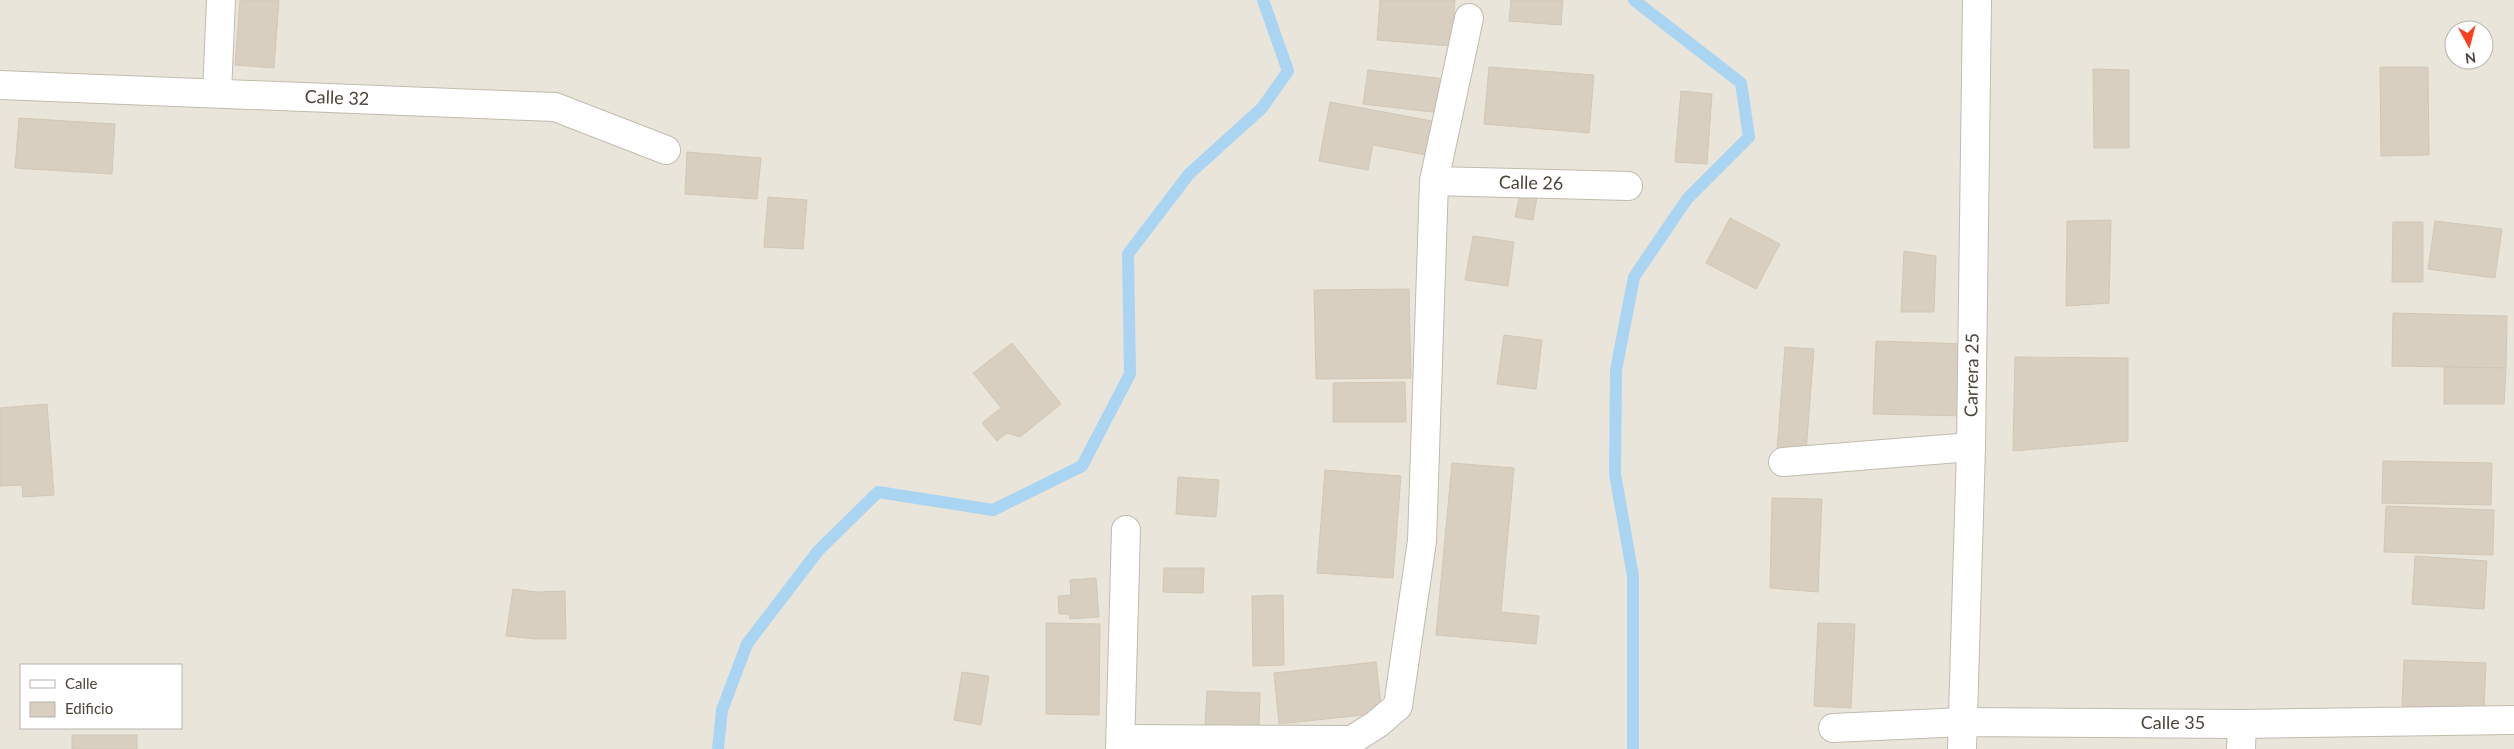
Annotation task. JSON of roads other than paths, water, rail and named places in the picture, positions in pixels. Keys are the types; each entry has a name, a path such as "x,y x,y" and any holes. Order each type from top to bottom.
{"street":[{"path":"217,93 221,0"},
{"name":"Carrera 25","path":"1962,749 1970,447 1977,0"},
{"path":"1126,530 1120,744 1352,740 1377,724 1398,706 1422,540 1434,181 1469,18"},
{"name":"Calle 32","path":"0,84 554,107 666,150"},
{"name":"Calle 26","path":"1434,181 1628,186"},
{"path":"1783,462 1970,447"},
{"name":"Calle 35","path":"1833,728 1964,722 2242,736 2514,720"}],"waterway":[{"path":"718,749 722,710 747,644 818,551 878,492 993,510 1082,466 1130,374 1128,254 1189,174 1262,108 1288,71 1263,0"},
{"path":"1633,749 1633,576 1615,474 1616,370 1634,277 1687,199 1749,137 1741,83 1634,0"}]}
